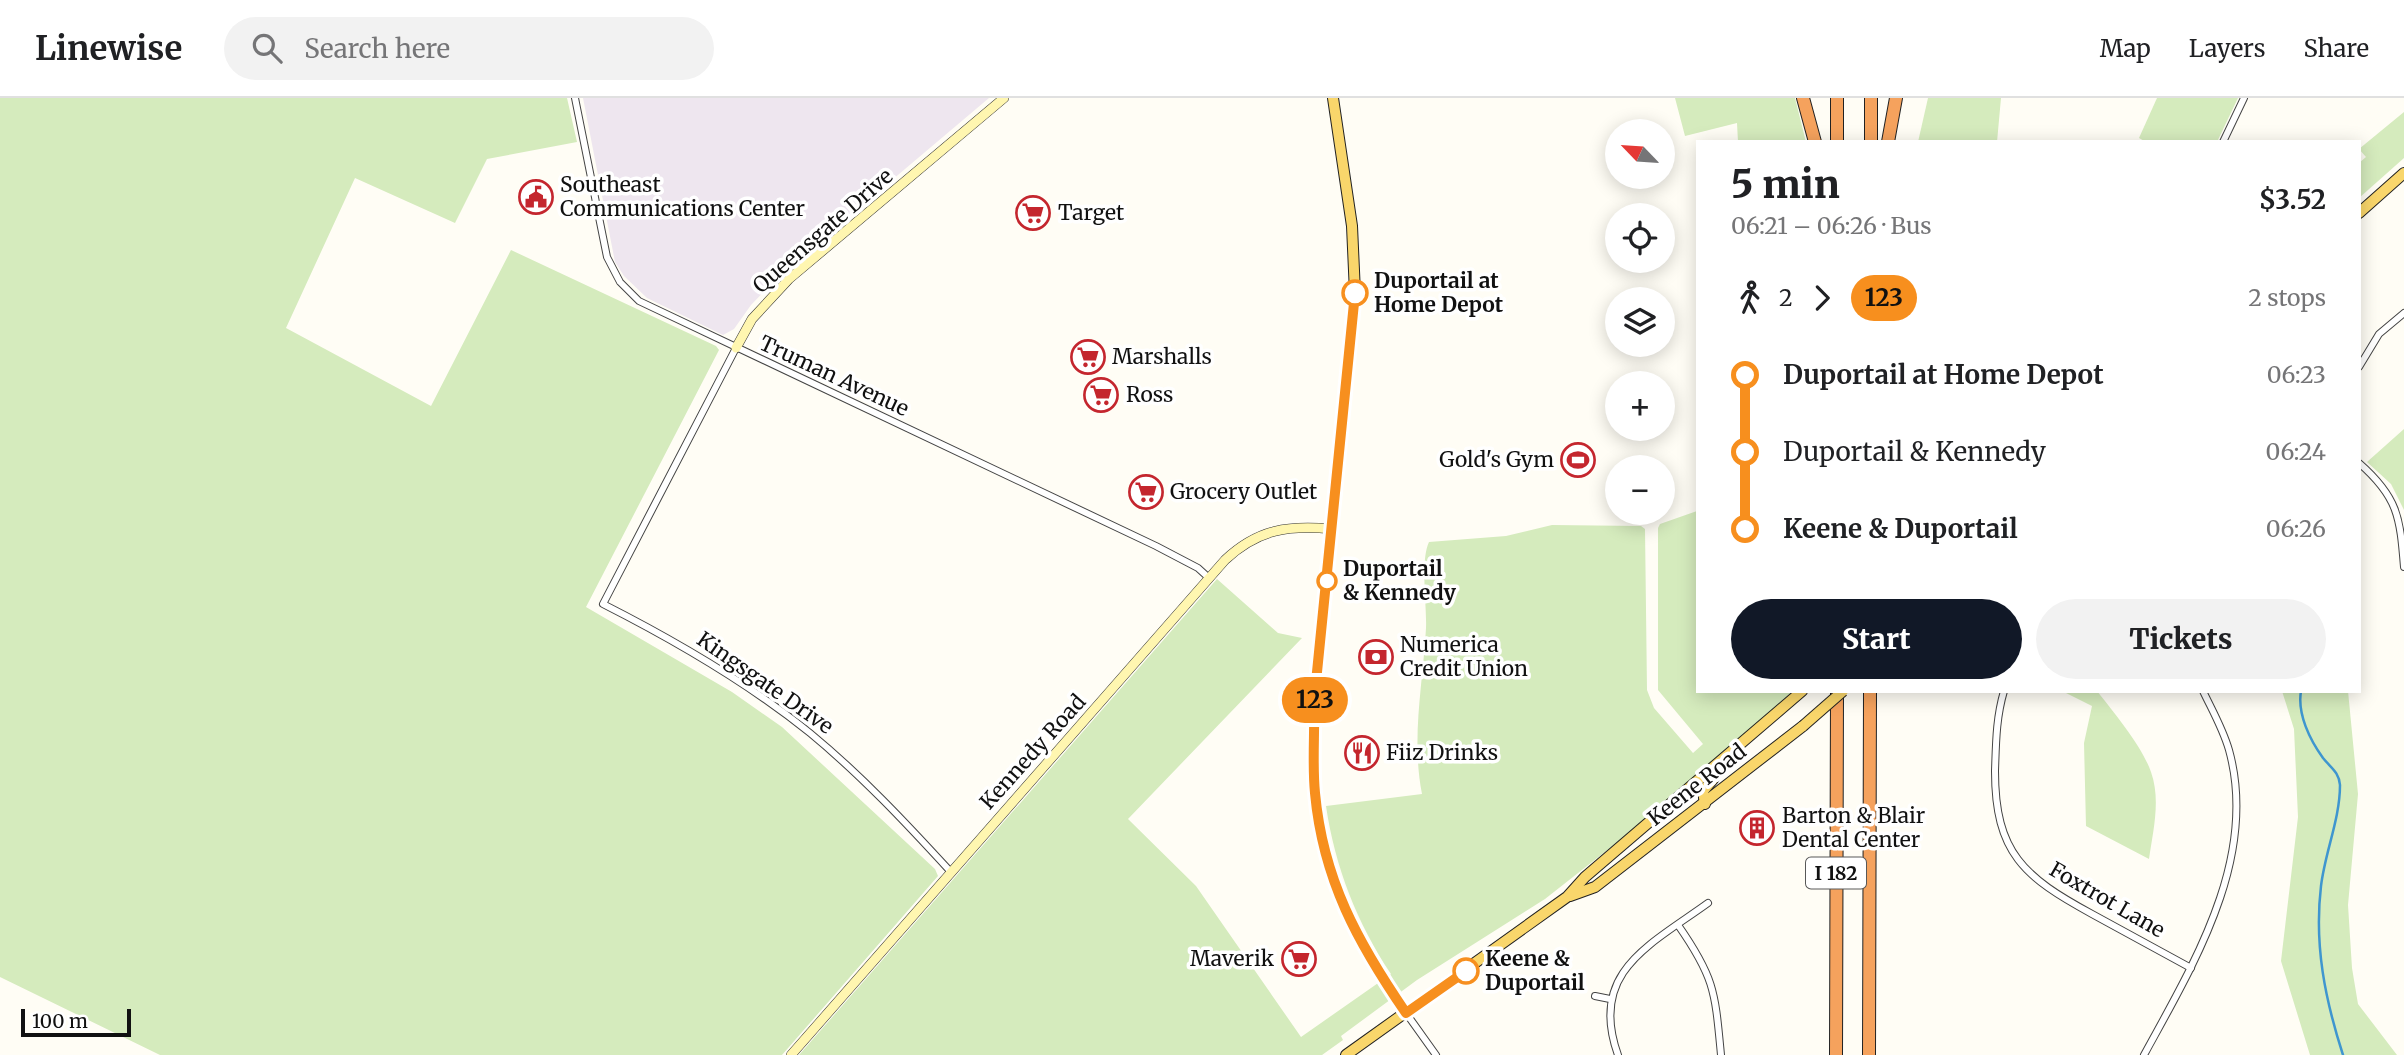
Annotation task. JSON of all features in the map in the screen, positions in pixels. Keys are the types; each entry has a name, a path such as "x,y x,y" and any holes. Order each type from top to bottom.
{"highway":[{"path":"1802,98 1814,140"},
{"path":"1837,98 1837,140"},
{"path":"1871,98 1871,140"},
{"path":"1888,140 1896,98"},
{"name":"I 182","path":"1836,693 1836,1055"},
{"name":"I 182","path":"1870,693 1870,1055"}],"main road":[{"path":"1333,98 1352,222 1355,293 1314,702 1313,770 1318,819 1329,867 1349,920 1374,968 1406,1013"},
{"path":"2361,210 2404,173"},
{"name":"Keene Road","path":"1567,897 1595,887 1705,804 1841,693"},
{"name":"Keene Road","path":"1346,1055 1567,897 1585,877 1735,752 1798,695"},
{"path":"1705,804 1702,795 1704,788 1733,760 1735,752"}],"street":[{"name":"Truman Avenue","path":"575,98 605,248 615,275 644,304 1156,546 1189,563 1209,578"},
{"name":"Queensgate Drive","path":"603,604 752,319 789,279 1004,98"},
{"path":"2224,140 2244,98"},
{"path":"2361,364 2379,334 2404,313"},
{"path":"2361,465 2384,487 2393,502 2399,521 2404,567"},
{"name":"Kennedy Road","path":"792,1055 950,872 1236,550 1266,532 1294,526 1332,529"},
{"name":"Kingsgate Drive","path":"603,604 720,668 802,727 878,795 950,872"},
{"name":"Foxtrot Lane","path":"2004,693 1996,735 1996,794 2000,825 2015,858 2045,888 2191,968"},
{"path":"2144,1055 2208,936 2225,875 2235,803 2229,750 2204,693"},
{"path":"1618,1055 1610,1028 1610,999 1616,983 1633,958 1708,903"},
{"path":"1678,925 1707,968 1713,984 1721,1055"},
{"path":"1595,996 1610,999"},
{"path":"1406,1013 1436,1055"}],"shaded area":[{"path":"583,98 989,98 782,273 751,305 734,329 723,335 647,298 624,276 615,262"}],"green space":[{"path":"0,98 567,98 577,142 487,159 455,223 355,178 286,328 431,406 511,250 716,346 719,350 586,607 732,692 782,727 935,869 938,876 782,1055 160,1055 0,977"},
{"path":"1675,98 1795,98 1806,140 1738,140 1737,123 1685,136"},
{"path":"1928,98 2001,98 1997,140 1918,140"},
{"path":"2157,98 2238,98 2218,140 2139,138"},
{"path":"2404,112 2404,158 2361,196 2361,161 2366,157 2361,147"},
{"path":"2404,429 2404,510 2391,484 2367,462"},
{"path":"1696,511 1696,693 1793,693 1634,829 1545,899 1417,980 1341,1036 1343,1040 1322,1055 799,1055 1217,579 1278,633 1302,638 1128,819 1196,886 1301,1037 1391,974 1368,935 1349,894 1335,851 1326,806 1422,794 1418,732 1426,628 1425,560 1429,542 1506,536 1552,525 1641,526 1645,529 1647,690 1654,708 1693,753 1703,744 1658,690 1660,525 1675,525 1675,519"},
{"path":"2066,693 2099,693 2127,730 2151,772 2156,804 2149,859 2086,826 2084,743 2092,706"},
{"path":"2283,693 2348,693 2358,794 2348,905 2352,968 2358,1004 2397,1055 2310,1055 2281,961 2298,817 2294,729"}],"waterway":[{"path":"2301,693 2301,709 2309,735 2336,773 2340,785 2338,810 2321,886 2319,929 2326,992 2343,1055"}],"bus line":[{"name":"123","path":"1355,293 1314,702 1313,770 1318,819 1336,890 1349,920 1374,968 1406,1013 1466,971"}],"place":[{"name":"Southeast Communications Center","path":"536,197"},
{"name":"Target","path":"1033,213"},
{"name":"Duportail at Home Depot","path":"1355,293"},
{"name":"Marshalls","path":"1088,357"},
{"name":"Ross","path":"1101,395"},
{"name":"Gold's Gym","path":"1578,460"},
{"name":"Grocery Outlet","path":"1146,492"},
{"name":"Duportail & Kennedy","path":"1327,581"},
{"name":"Numerica Credit Union","path":"1376,657"},
{"name":"Fiiz Drinks","path":"1362,753"},
{"name":"Barton & Blair Dental Center","path":"1757,828"},
{"name":"Maverik","path":"1299,959"},
{"name":"Keene & Duportail","path":"1466,971"}]}
